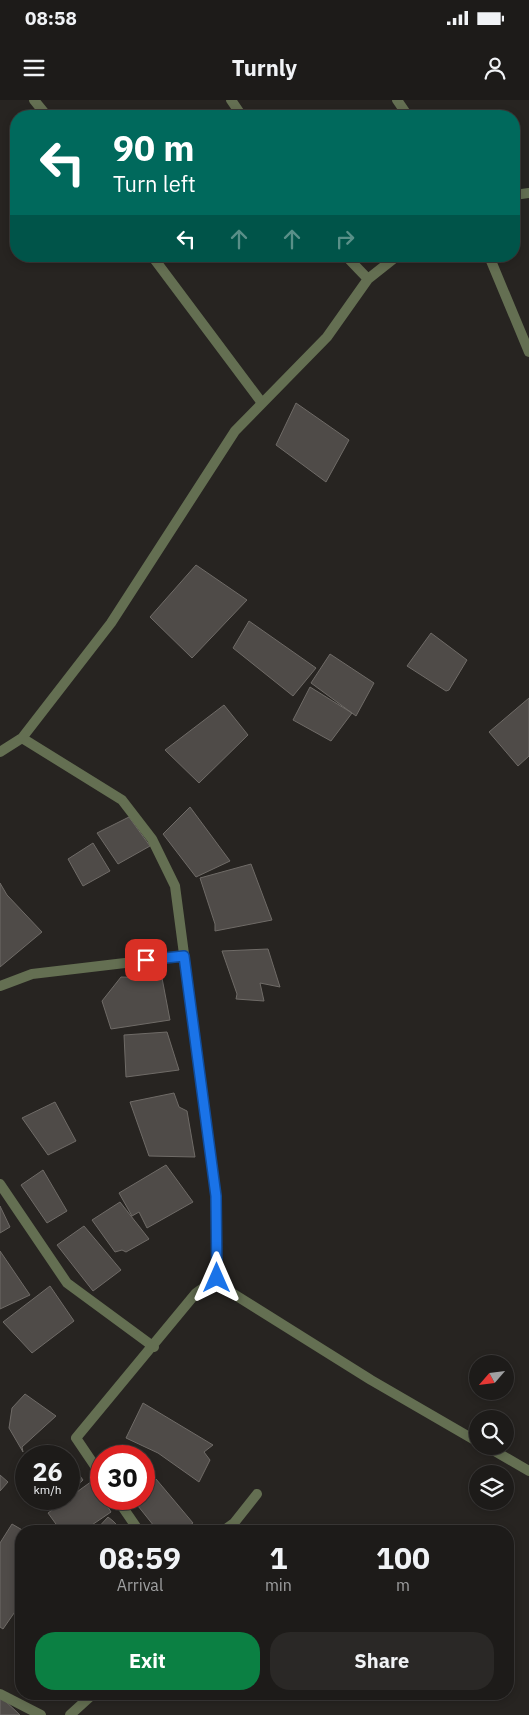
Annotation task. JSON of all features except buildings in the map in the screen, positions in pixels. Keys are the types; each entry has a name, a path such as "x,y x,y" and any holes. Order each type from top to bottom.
{"street":[{"path":"34,100 42,110"},
{"path":"156,262 262,403"},
{"path":"352,262 368,279"},
{"path":"0,752 22,738 111,623 235,431 327,337 368,279 389,262"},
{"path":"492,262 529,352"},
{"path":"22,738 122,800 152,839 175,886 216,1196 217,1278 232,1293 371,1380 469,1437"},
{"path":"0,986 32,974 184,956"},
{"path":"0,1184 68,1283 154,1347"},
{"path":"90,1459 76,1438 154,1347 196,1293 217,1278"},
{"path":"501,1455 529,1471"},
{"path":"231,1525 257,1494"},
{"path":"125,1510 135,1525"},
{"path":"0,1694 41,1715"},
{"path":"70,1715 86,1700"}],"route":[{"path":"146,960 184,956 216,1196 217,1278"}]}
